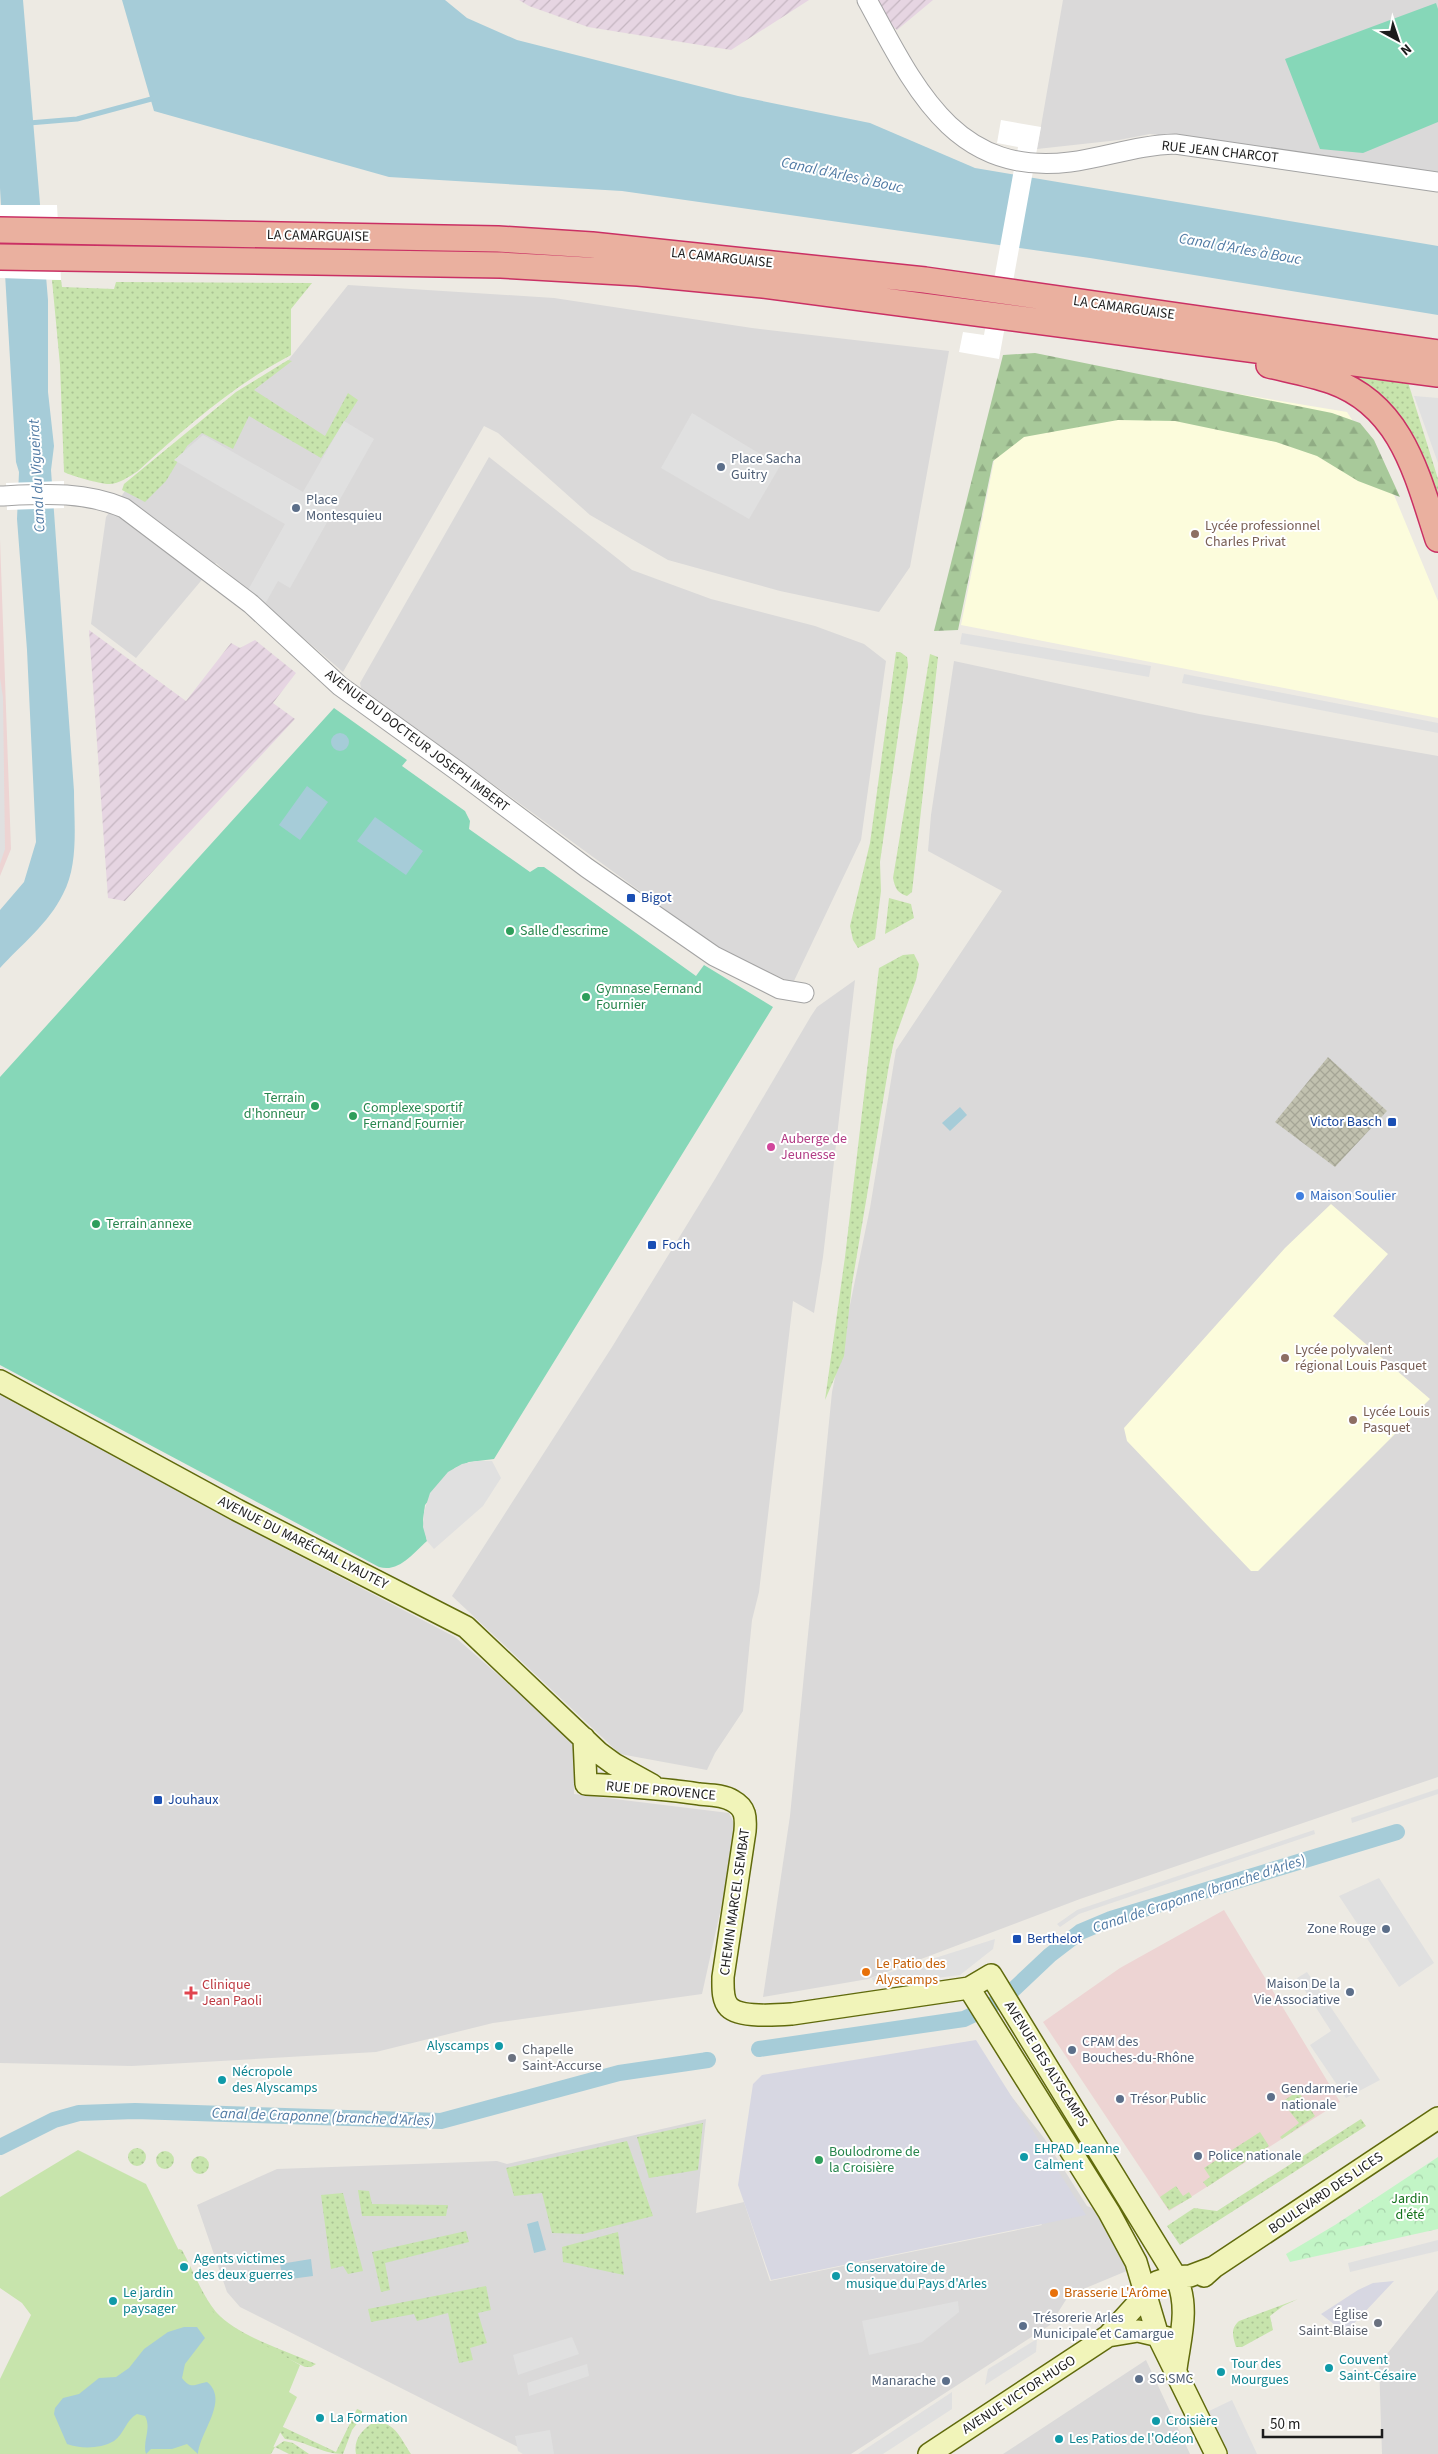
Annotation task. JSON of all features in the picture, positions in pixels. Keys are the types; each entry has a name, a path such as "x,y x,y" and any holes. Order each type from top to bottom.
{"highway":[{"path":"0,218 58,226"},
{"name":"LA CAMARGUAISE","path":"0,230 58,226 212,234 498,239 697,255 925,280 1438,353"},
{"name":"LA CAMARGUAISE","path":"0,257 61,263 222,260 501,265 638,274 763,285 1438,374"},
{"path":"0,268 61,263"},
{"path":"1046,322 1250,360 1332,381 1353,391 1380,409 1399,436 1438,539"}],"main road":[{"name":"AVENUE DU MARÉCHAL LYAUTEY","path":"0,1381 246,1514 466,1627 614,1764 655,1787"},
{"name":"RUE DE PROVENCE","path":"584,1738 586,1784 655,1787 723,1797 734,1801"},
{"name":"CHEMIN MARCEL SEMBAT","path":"729,2007 723,1995 723,1977 746,1819 744,1811 734,1801"},
{"name":"AVENUE DES ALYSCAMPS","path":"729,2007 741,2013 792,2014 979,2003 1000,1990 1176,2277 1184,2298"},
{"name":"AVENUE DES ALYSCAMPS","path":"979,2003 1109,2212 1136,2262 1158,2336 1176,2369 1216,2454"},
{"name":"BOULEVARD DES LICES","path":"1184,2298 1193,2285 1214,2266 1438,2118"},
{"name":"BOULEVARD DES LICES","path":"1146,2296 1157,2282 1176,2277 1190,2276 1214,2266"},
{"name":"AVENUE VICTOR HUGO","path":"929,2454 1108,2336 1146,2296"},
{"path":"1176,2369 1184,2317 1184,2298"},
{"path":"1158,2336 1168,2338 1181,2330"},
{"name":"AVENUE VICTOR HUGO","path":"1108,2336 1138,2331 1158,2336"}],"street":[{"name":"RUE JEAN CHARCOT","path":"867,0 930,108 955,133 982,151 1037,164 1070,162 1147,145 1176,144 1438,182"},
{"name":"AVENUE DU DOCTEUR JOSEPH IMBERT","path":"2,495 64,494 102,499 124,508 251,604 340,686 460,772 587,868 714,956 780,990 804,993"}],"shaded area":[{"path":"519,0 809,0 731,50 588,27 529,6"},
{"path":"864,0 933,0 897,30"},
{"path":"1063,0 1438,0 1438,175 1300,152 1150,134 1119,140 1037,149"},
{"path":"348,285 554,298 752,328 949,351 910,567 879,612 780,591 668,560 590,515 498,433 484,426 343,672 216,563 136,658 91,624 106,517 128,487 286,363"},
{"name":"Lycée professionnel Charles Privat","path":"1015,357 1347,412 1382,466 1438,601 1438,718 961,625"},
{"path":"1414,396 1438,398 1438,463"},
{"name":"Place Sacha Guitry","path":"692,413 780,466 749,519 661,468"},
{"name":"Place Montesquieu","path":"344,421 374,439 290,588 278,581 265,604 248,590 285,524 174,460 203,435 303,492"},
{"path":"489,457 632,570 711,599 815,626 864,644 886,661 861,840 793,983 722,951 361,688 360,683"},
{"path":"0,539 11,849 0,876"},
{"path":"89,630 186,701 231,643 240,648 255,640 296,673 273,703 295,719 125,901 108,898"},
{"path":"962,633 1151,666 1149,677 960,644"},
{"path":"954,661 1199,714 1438,756 1438,1777 1080,1899 868,1979 763,1997 790,1816 832,1392 870,1208 896,1050 1002,891 928,851 931,815"},
{"path":"1184,674 1438,723 1438,733 1182,683"},
{"path":"0,678 3,697 5,849 0,864"},
{"path":"855,980 823,1257 814,1313 793,1301 759,1592 752,1620 743,1711 715,1753 707,1770 620,1754 452,1596 612,1347 715,1179 811,1016 817,1007"},
{"path":"1328,1057 1387,1111 1335,1167 1275,1122"},
{"name":"Lycée polyvalent régional Louis Pasquet","path":"1331,1204 1388,1254 1333,1316 1430,1399 1258,1571 1251,1571 1127,1441 1124,1428 1285,1248"},
{"path":"0,1395 223,1516 455,1637 575,1742 574,1794 729,1813 735,1825 734,1849 702,1994 493,2023 376,2052 132,2066 0,2063"},
{"path":"492,1461 501,1478 483,1506 434,1549 427,1541 423,1527 424,1512 430,1493 448,1472 462,1464"},
{"path":"1438,1789 1438,1794 1352,1823 1351,1818"},
{"path":"1314,1830 1315,1834 1079,1914 1060,1927 1057,1924 1077,1910"},
{"name":"Zone Rouge","path":"1379,1878 1434,1963 1399,1987 1339,1896"},
{"path":"1224,1910 1340,2102 1169,2211 1043,2022 1120,1968"},
{"path":"995,1939 993,1949 960,1975 875,1986 872,1978"},
{"name":"Zone Rouge","path":"1307,1972 1380,2080 1346,2098 1310,2045 1331,2031 1297,1978"},
{"path":"976,2040 1086,2215 771,2280 738,2185 753,2084 762,2075"},
{"path":"979,2055 1044,2138 1087,2206 1102,2212 1129,2270 1069,2295 1050,2325 851,2454 532,2454 240,2307 227,2292 197,2205 277,2169 497,2161 507,2164 706,2119 696,2213 744,2202 770,2281 1042,2225 941,2076"},
{"path":"1438,2240 1438,2251 1350,2272 1348,2263"},
{"path":"1394,2281 1345,2333 1321,2314 1358,2290 1373,2283"},
{"path":"1438,2290 1438,2454 1382,2454 1379,2364"},
{"path":"958,2301 959,2312 922,2342 869,2355 862,2321"},
{"path":"572,2337 579,2354 518,2375 513,2355"},
{"path":"1037,2339 1036,2352 985,2385 988,2369"},
{"path":"1146,2360 1190,2454 1003,2454"},
{"path":"587,2364 589,2376 529,2396 527,2383"},
{"path":"952,2392 952,2409 883,2454 858,2454"},
{"path":"1232,2400 1257,2454 1227,2454 1207,2412"},
{"path":"550,2430 554,2454 523,2454 518,2451 515,2436"}],"green space":[{"path":"1436,3 1438,9 1438,122 1363,153 1320,149 1285,59"},
{"path":"52,280 61,280 62,287 114,289 116,282 312,283 291,309 291,355 250,380 211,408 138,471 120,481 109,484 73,476 64,472 60,365"},
{"path":"1035,353 1332,413 1360,423 1374,440 1400,497 1358,481 1317,456 1276,442 1175,421 1118,420 1024,437 993,461 958,630 934,631 1003,355"},
{"path":"288,360 292,361 254,390 325,436 348,393 358,400 321,458 249,416 233,449 202,433 187,446 166,481 145,502 122,490 124,484 236,392"},
{"path":"1335,368 1407,379 1438,479 1438,517 1412,446"},
{"path":"896,652 900,652 907,657 908,665 880,862 881,891 875,939 858,948 853,940 850,926 870,843"},
{"path":"930,654 938,657 912,892 907,896 897,890 893,878"},
{"name":"Complexe sportif Fernand Fournier","path":"334,708 407,760 402,766 465,811 470,821 469,829 530,872 538,867 544,867 696,976 704,965 773,1007 494,1459 469,1462 455,1468 425,1505 423,1520 427,1541 399,1565 386,1568 379,1567 0,1365 0,1077"},
{"path":"889,898 911,904 914,918 885,934"},
{"path":"914,954 919,964 916,980 894,1041 889,1065 852,1284 844,1356 825,1400 845,1257 879,968 903,955"},
{"path":"1298,2091 1315,2116 1282,2139 1280,2137 1299,2123 1282,2102"},
{"path":"1361,2119 1366,2126 1180,2245 1167,2226 1194,2208 1217,2211"},
{"path":"703,2123 698,2170 649,2178 637,2137"},
{"path":"1260,2132 1269,2146 1207,2187 1203,2182 1210,2177 1204,2168"},
{"path":"627,2141 653,2216 583,2234 552,2233 542,2193 514,2196 506,2168"},
{"path":"137,2148 143,2151 146,2157 143,2163 137,2166 131,2163 128,2157 131,2151"},
{"name":"Le jardin paysager","path":"78,2150 146,2184 185,2263 213,2312 229,2325 300,2365 289,2392 297,2397 270,2454 0,2454 0,2379 31,2315 22,2303 0,2288 0,2197"},
{"path":"165,2151 171,2154 174,2160 171,2166 165,2169 159,2166 156,2160 159,2154"},
{"path":"196,2156 204,2156 209,2161 207,2172 196,2174 191,2169 191,2161"},
{"name":"Jardin d'été","path":"1438,2157 1438,2229 1290,2262 1286,2254 1335,2225"},
{"path":"1176,2186 1183,2196 1189,2192 1192,2197 1169,2210 1160,2197"},
{"path":"358,2190 369,2191 372,2204 448,2205 446,2216 362,2216"},
{"path":"343,2193 363,2271 348,2274 343,2266 331,2269 321,2195"},
{"path":"466,2231 469,2242 385,2263 390,2290 381,2292 372,2252"},
{"path":"618,2232 624,2275 563,2262 562,2247"},
{"path":"179,2249 182,2250 211,2305 225,2321 249,2336 316,2364 311,2367 305,2367 218,2324 177,2251"},
{"path":"486,2286 491,2310 478,2313 487,2343 470,2348 473,2360 459,2363 448,2313 417,2321 414,2314 371,2322 368,2309"},
{"path":"1298,2299 1283,2306 1270,2316 1273,2330 1242,2347 1236,2347 1233,2330 1239,2321"},
{"path":"357,2409 362,2411 362,2417 352,2430 343,2454 328,2452 285,2439 279,2431 281,2426 336,2452"},
{"path":"374,2422 387,2424 397,2432 411,2454 356,2454 357,2439"},
{"path":"284,2441 293,2443 309,2454 289,2454 275,2447"},
{"path":"270,2446 275,2447 271,2454 261,2454"}],"water":[{"name":"Canal du Vigueirat","path":"0,0 23,0 48,300 48,392 54,446 51,470 74,791 75,830 74,857 63,894 50,915 0,968 0,910 24,882 36,842 27,650 17,519 19,472 16,462 0,188"},
{"name":"Canal d'Arles à Bouc","path":"122,0 445,0 467,18 517,40 738,96 870,123 975,168 1438,246 1438,315 1090,258 622,191 389,177 154,111"},
{"path":"340,733 346,736 349,742 346,748 340,751 334,748 331,742 334,736"},
{"path":"307,786 328,802 300,840 279,825"},
{"path":"375,817 423,851 406,875 357,841"},
{"path":"960,1107 967,1115 950,1131 942,1123"},
{"path":"538,2221 546,2250 534,2253 527,2224"},
{"path":"311,2259 313,2276 283,2280 280,2264"},
{"path":"184,2327 197,2327 205,2338 185,2364 182,2378 191,2385 207,2382 213,2389 215,2398 212,2417 198,2454 187,2444 172,2449 151,2449 146,2454 147,2421 145,2416 137,2414 130,2420 120,2435 109,2444 78,2447 67,2444 54,2414 55,2408 63,2398 79,2394 99,2378 116,2377 129,2368 144,2349 168,2332"}],"pier":[{"path":"1001,120 1041,127 999,359 959,352 963,332 984,335 1018,147 997,143"},
{"path":"0,205 57,205 61,280 0,278"},
{"path":"64,481 64,508 7,510 6,483"}],"waterway":[{"path":"29,123 77,119 155,98"},
{"name":"Canal de Craponne (branche d'Arles)","path":"759,2049 964,2019 989,2007 1014,1989 1050,1955 1080,1932 1111,1919 1397,1832"},
{"name":"Canal de Craponne (branche d'Arles)","path":"0,2147 54,2120 79,2113 135,2111 441,2121 619,2073 708,2060 706,2060"}],"place":[{"name":"Place Sacha Guitry","path":"721,467"},
{"name":"Place Montesquieu","path":"296,508"},
{"name":"Lycée professionnel Charles Privat","path":"1195,534"},
{"name":"Bigot","path":"631,898"},
{"name":"Salle d'escrime","path":"510,931"},
{"name":"Gymnase Fernand Fournier","path":"586,997"},
{"name":"Terrain d'honneur","path":"315,1106"},
{"name":"Complexe sportif Fernand Fournier","path":"353,1116"},
{"name":"Victor Basch","path":"1392,1122"},
{"name":"Auberge de Jeunesse","path":"771,1147"},
{"name":"Maison Soulier","path":"1300,1196"},
{"name":"Terrain annexe","path":"96,1224"},
{"name":"Foch","path":"652,1245"},
{"name":"Lycée polyvalent régional Louis Pasquet","path":"1285,1358"},
{"name":"Lycée Louis Pasquet","path":"1353,1420"},
{"name":"Jouhaux","path":"158,1800"},
{"name":"Zone Rouge","path":"1386,1929"},
{"name":"Berthelot","path":"1017,1939"},
{"name":"Le Patio des Alyscamps","path":"866,1972"},
{"name":"Maison De la Vie Associative","path":"1350,1992"},
{"name":"Clinique Jean Paoli","path":"191,1993"},
{"name":"Alyscamps","path":"499,2046"},
{"name":"CPAM des Bouches-du-Rhône","path":"1072,2050"},
{"name":"Chapelle Saint-Accurse","path":"512,2058"},
{"name":"Nécropole des Alyscamps","path":"222,2080"},
{"name":"Gendarmerie nationale","path":"1271,2097"},
{"name":"Trésor Public","path":"1120,2099"},
{"name":"Police nationale","path":"1198,2156"},
{"name":"EHPAD Jeanne Calment","path":"1024,2157"},
{"name":"Boulodrome de la Croisière","path":"819,2160"},
{"name":"Agents victimes des deux guerres","path":"184,2267"},
{"name":"Conservatoire de musique du Pays d'Arles","path":"836,2276"},
{"name":"Brasserie L'Arôme","path":"1054,2293"},
{"name":"Le jardin paysager","path":"113,2301"},
{"name":"Église Saint-Blaise","path":"1378,2323"},
{"name":"Trésorerie Arles Municipale et Camargue","path":"1023,2326"},
{"name":"Couvent Saint-Césaire","path":"1329,2368"},
{"name":"Tour des Mourgues","path":"1221,2372"},
{"name":"SG SMC","path":"1139,2379"},
{"name":"Manarache","path":"946,2381"},
{"name":"La Formation","path":"320,2418"},
{"name":"Croisière","path":"1156,2421"},
{"name":"Les Patios de l'Odéon","path":"1059,2439"}]}
